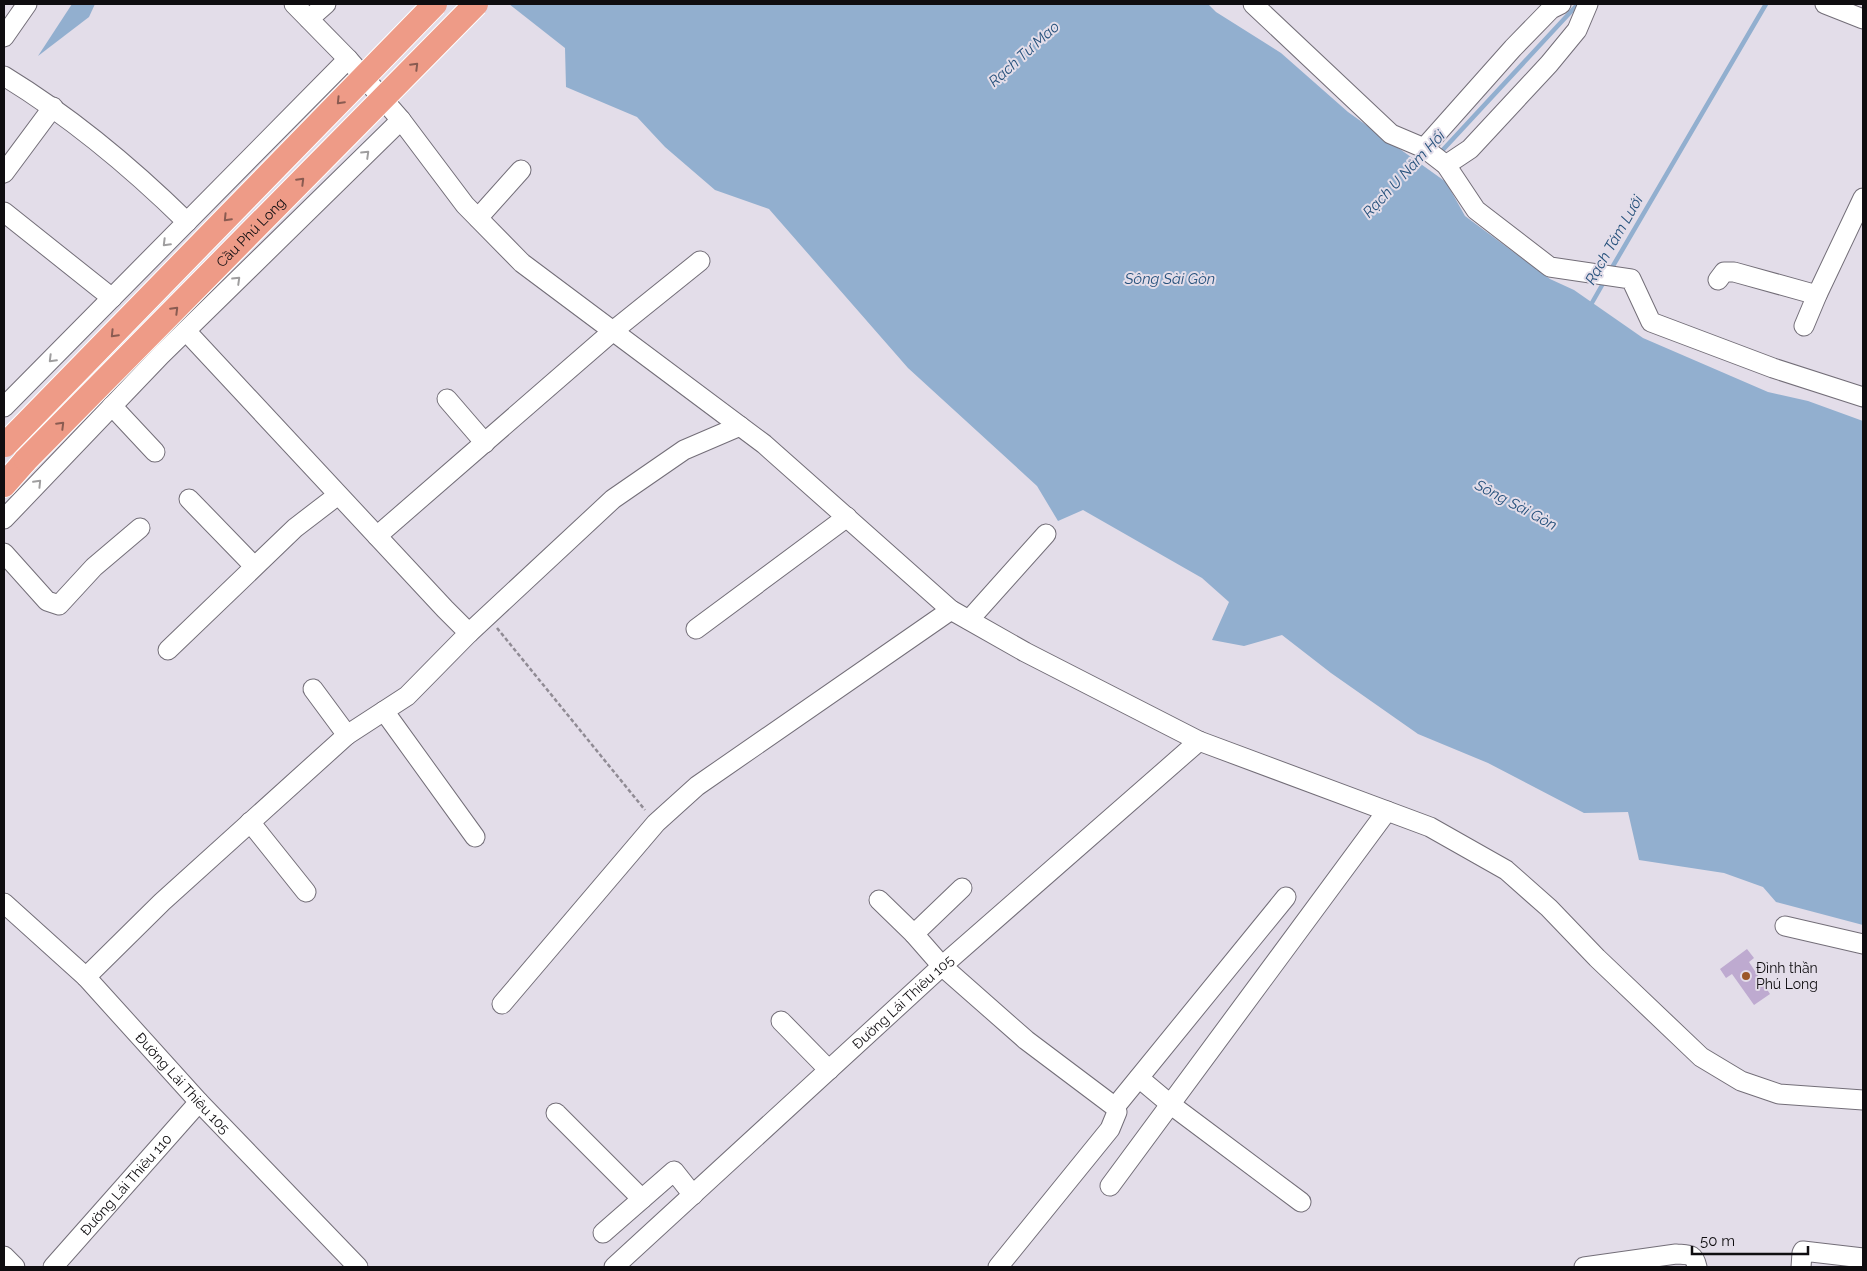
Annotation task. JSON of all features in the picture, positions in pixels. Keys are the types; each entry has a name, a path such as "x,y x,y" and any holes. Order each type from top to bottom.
{"main road":[{"name":"Cầu Phú Long","path":"5,446 435,4"},
{"name":"Cầu Phú Long","path":"4,485 26,460 476,4"}],"street":[{"path":"294,4 348,59 401,120 465,205 522,263 764,444 951,610 1025,652 1198,741 1430,827 1506,870 1549,908 1597,958 1701,1057 1741,1081 1779,1094 1863,1100"},
{"path":"308,19 326,4"},
{"path":"1253,4 1391,134 1426,150 1445,164 1476,210 1550,267 1631,279 1650,322 1773,368 1863,397"},
{"path":"1445,164 1470,149 1549,64 1577,30 1588,4"},
{"path":"1825,4 1863,19"},
{"path":"1426,150 1513,48 1553,5"},
{"path":"4,37 20,6"},
{"path":"4,407 348,59"},
{"path":"7,78 52,107 105,147 187,222"},
{"path":"4,173 52,107"},
{"path":"4,519 186,331 401,120"},
{"path":"478,218 520,170"},
{"path":"1804,326 1863,198"},
{"path":"4,212 112,298"},
{"path":"377,536 613,331 700,261"},
{"path":"1718,280 1724,272 1734,272 1817,295"},
{"path":"186,331 445,610 469,633"},
{"path":"447,399 485,442"},
{"path":"112,406 155,452"},
{"path":"86,976 162,902 347,734 407,696 469,633 613,499 684,450 740,426"},
{"path":"168,650 295,528 338,495"},
{"path":"189,499 254,566"},
{"path":"696,629 847,517"},
{"path":"4,553 47,601 59,605 94,567 140,528"},
{"path":"969,620 1046,534"},
{"path":"502,1004 656,823 697,786 951,610"},
{"path":"313,689 347,734"},
{"path":"384,711 475,837"},
{"name":"Đường Lái Thiêu 105","path":"614,1267 693,1195 824,1065 942,966 1198,741"},
{"path":"1110,1186 1167,1101 1388,811"},
{"path":"250,822 306,892"},
{"path":"914,934 962,888"},
{"path":"1115,1108 1143,1082 1286,897"},
{"path":"879,900 914,934 942,966 1026,1040 1115,1108 1117,1112 1110,1129 998,1267"},
{"name":"Đường Lái Thiêu 105","path":"4,903 86,976 199,1102 358,1267"},
{"path":"1785,926 1863,944"},
{"path":"781,1021 824,1065"},
{"path":"1143,1082 1301,1202"},
{"name":"Đường Lái Thiêu 110","path":"53,1267 199,1102"},
{"path":"556,1113 642,1199"},
{"path":"603,1233 674,1171 693,1195"},
{"path":"1801,1267 1804,1251 1863,1258"},
{"path":"1584,1267 1676,1254 1690,1255 1695,1259 1697,1267"},
{"path":"4,1256 15,1267"}],"path":[{"path":"487,616 656,823"}],"water":[{"path":"72,4 95,4 89,17 38,56"},
{"name":"Sông Sài Gòn","path":"509,4 1208,4 1216,12 1281,53 1348,112 1446,182 1465,216 1550,279 1574,290 1643,338 1768,392 1808,401 1863,421 1863,925 1776,902 1763,887 1724,873 1639,860 1628,812 1584,813 1488,763 1418,734 1331,673 1282,635 1244,646 1212,640 1229,602 1202,578 1083,510 1058,521 1037,486 908,368 769,209 715,190 665,147 637,117 566,87 565,48"}],"building":[{"name":"Đình thần Phú Long","path":"1747,949 1754,958 1749,962 1770,994 1754,1005 1732,974 1726,978 1720,969"}],"waterway":[{"name":"Rạch U Năm Hối","path":"1439,154 1578,4"},
{"name":"Rạch Tám Lưới","path":"1610,271 1766,4"},
{"name":"Rạch Tám Lưới","path":"1589,308 1605,280"}],"place":[{"name":"Đình thần Phú Long","path":"1746,976"}],"water label":[{"name":"Rạch Tư Mao","path":"1024,54"}]}
